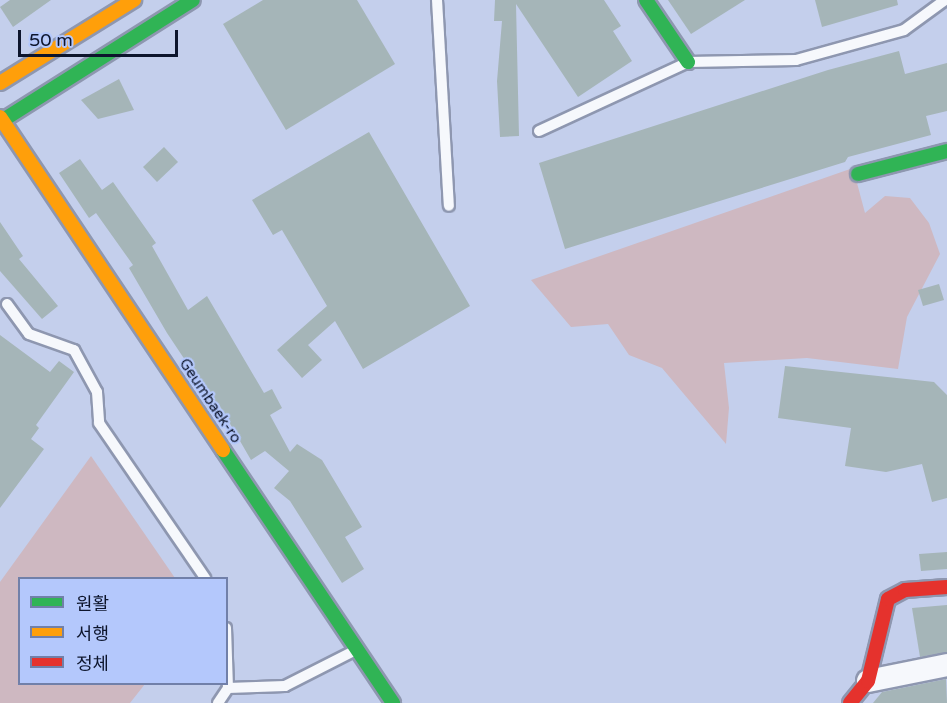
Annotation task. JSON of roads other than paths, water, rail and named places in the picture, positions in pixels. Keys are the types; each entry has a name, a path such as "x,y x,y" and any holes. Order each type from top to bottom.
{"street":[{"path":"0,83 134,0"},
{"path":"1,120 193,0"},
{"path":"645,0 688,62"},
{"name":"Geumbaek-ro","path":"1,120 393,703"},
{"path":"858,174 947,151"},
{"path":"850,703 868,681 888,599 905,590 947,587"},
{"path":"868,681 947,665"}],"lane":[{"path":"437,0 450,206"},
{"path":"539,131 688,62 796,60 904,30 945,0"},
{"path":"7,304 29,334 74,351 97,392 99,423 204,577"},
{"path":"228,688 285,686 357,650"},
{"path":"218,703 228,685"}]}
